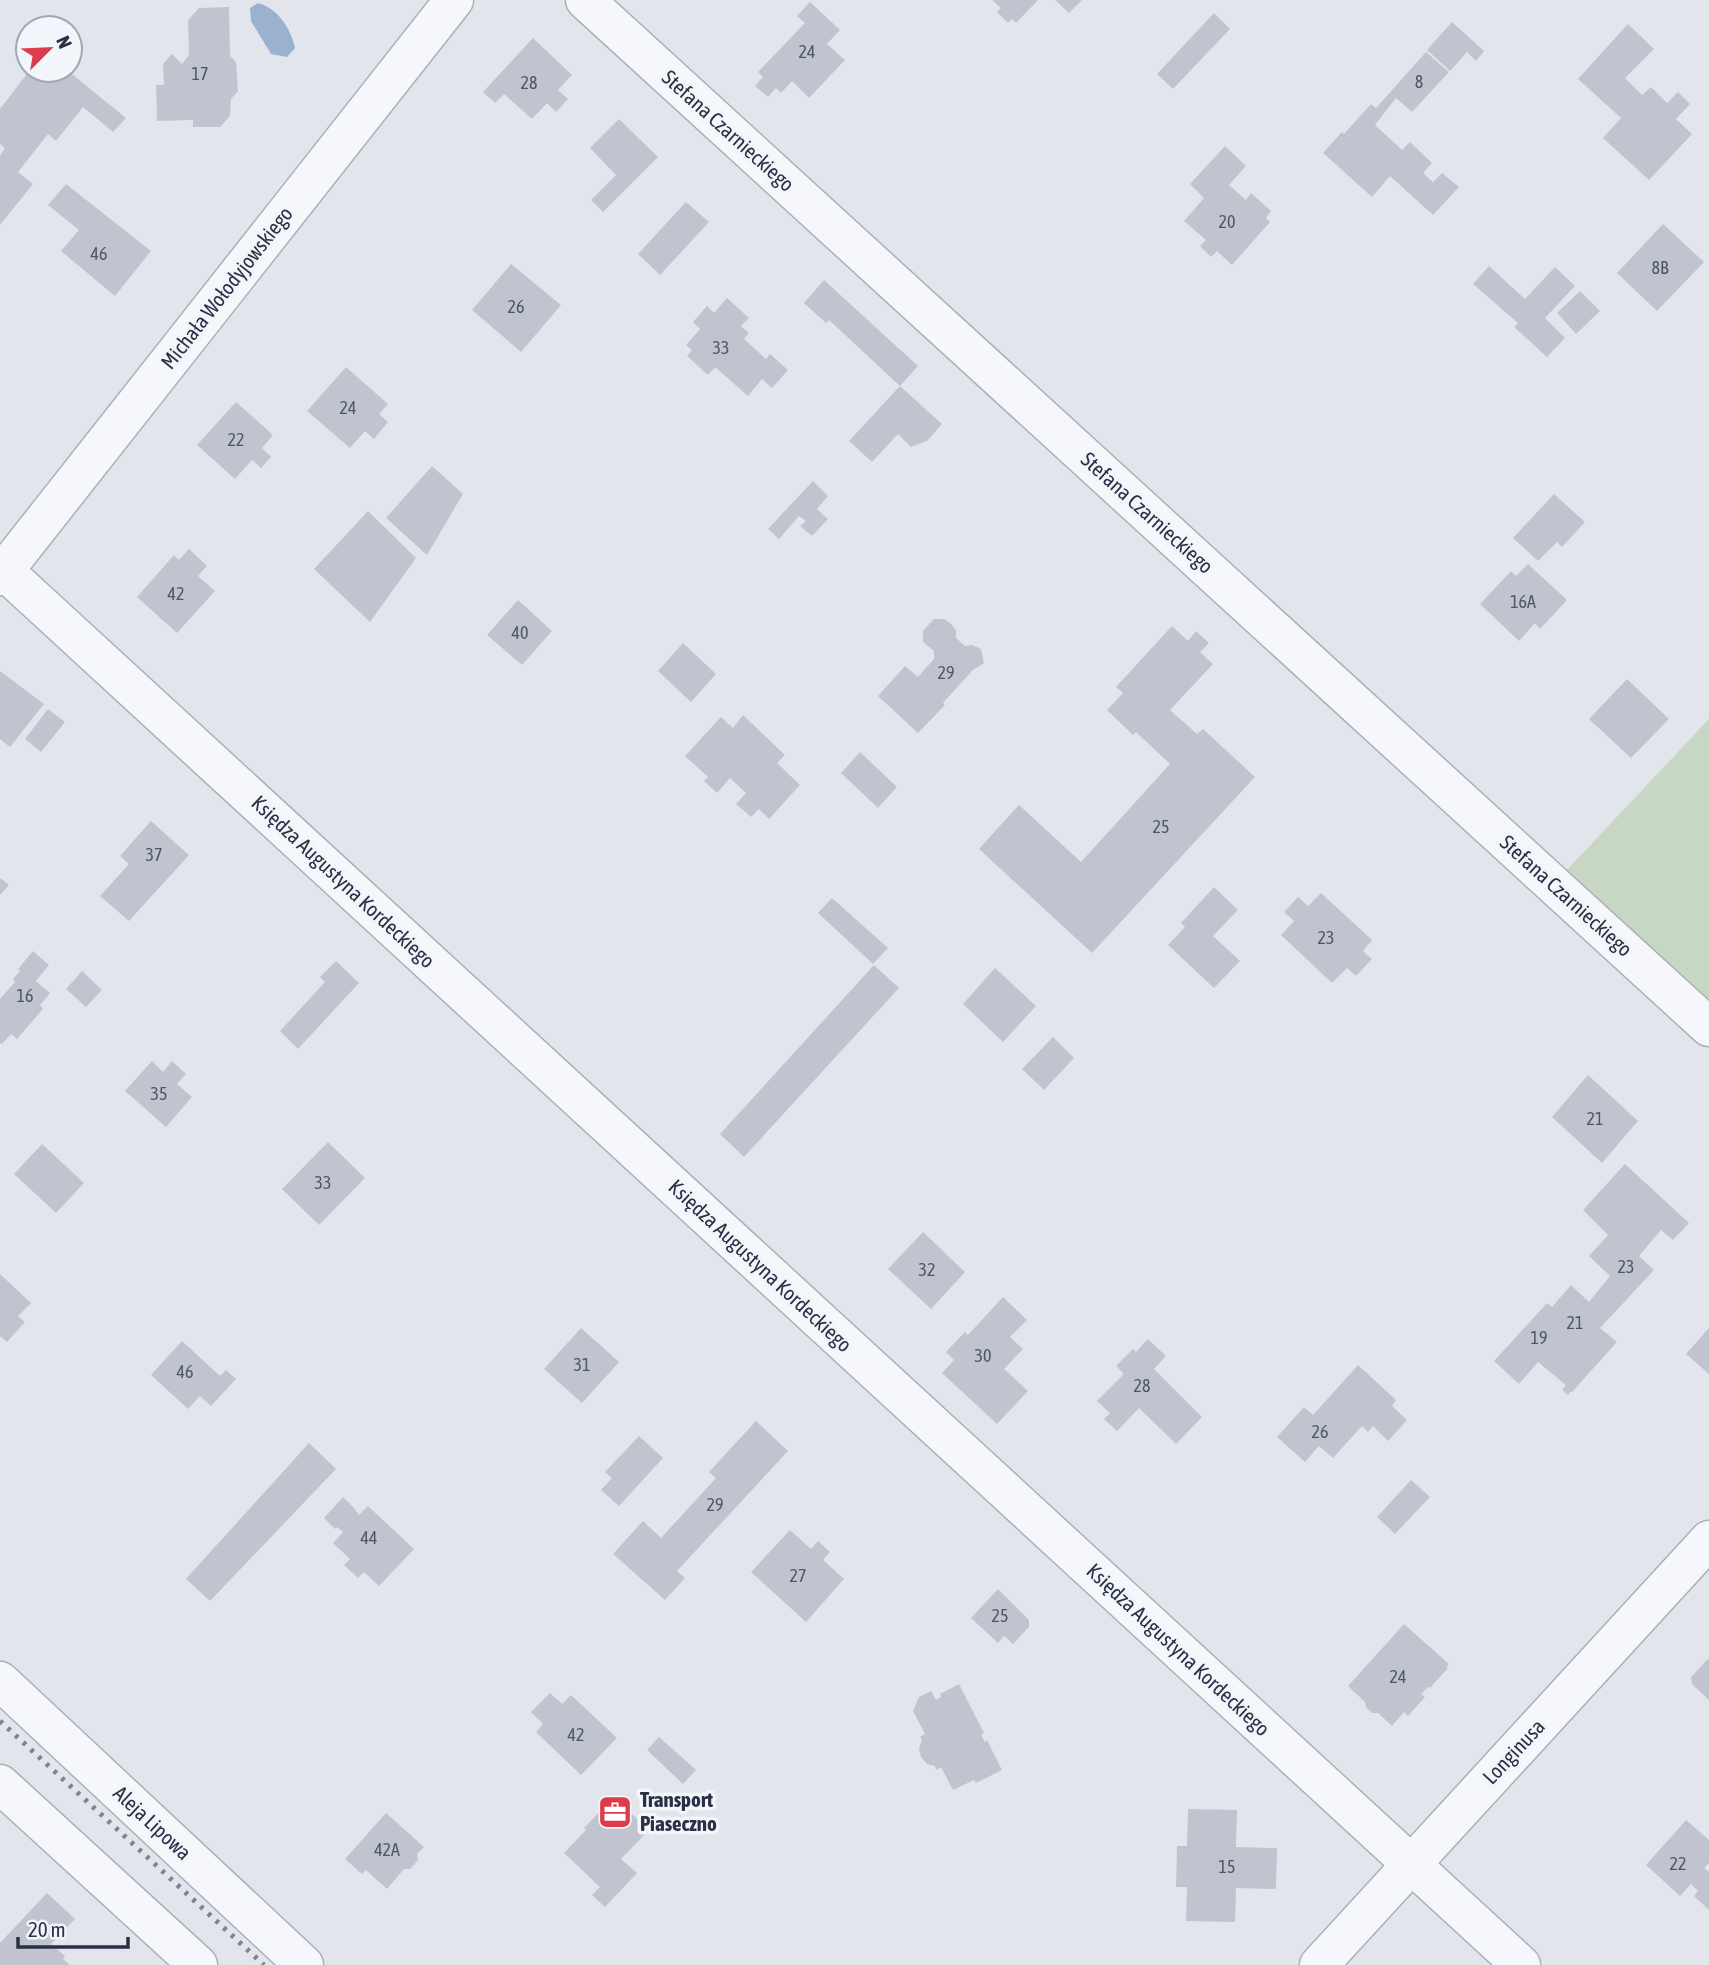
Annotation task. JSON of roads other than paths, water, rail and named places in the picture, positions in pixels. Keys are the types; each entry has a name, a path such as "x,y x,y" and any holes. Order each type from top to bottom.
{"street":[{"name":"Michała Wołodyjowskiego","path":"1,571 454,0"},
{"name":"Stefana Czarnieckiego","path":"585,0 1709,1027"},
{"name":"Księdza Augustyna Kordeckiego","path":"1,571 1521,1965"},
{"name":"Longinusa","path":"1319,1965 1709,1540"},
{"name":"Aleja Lipowa","path":"0,1681 304,1965"},
{"path":"0,1784 198,1965"}],"water":[{"path":"258,3 277,14 290,33 295,48 287,57 271,54 251,21 250,8"}],"railway":[{"path":"0,1721 264,1965"}],"place":[{"name":"Transport Piaseczno","path":"615,1812"}]}
